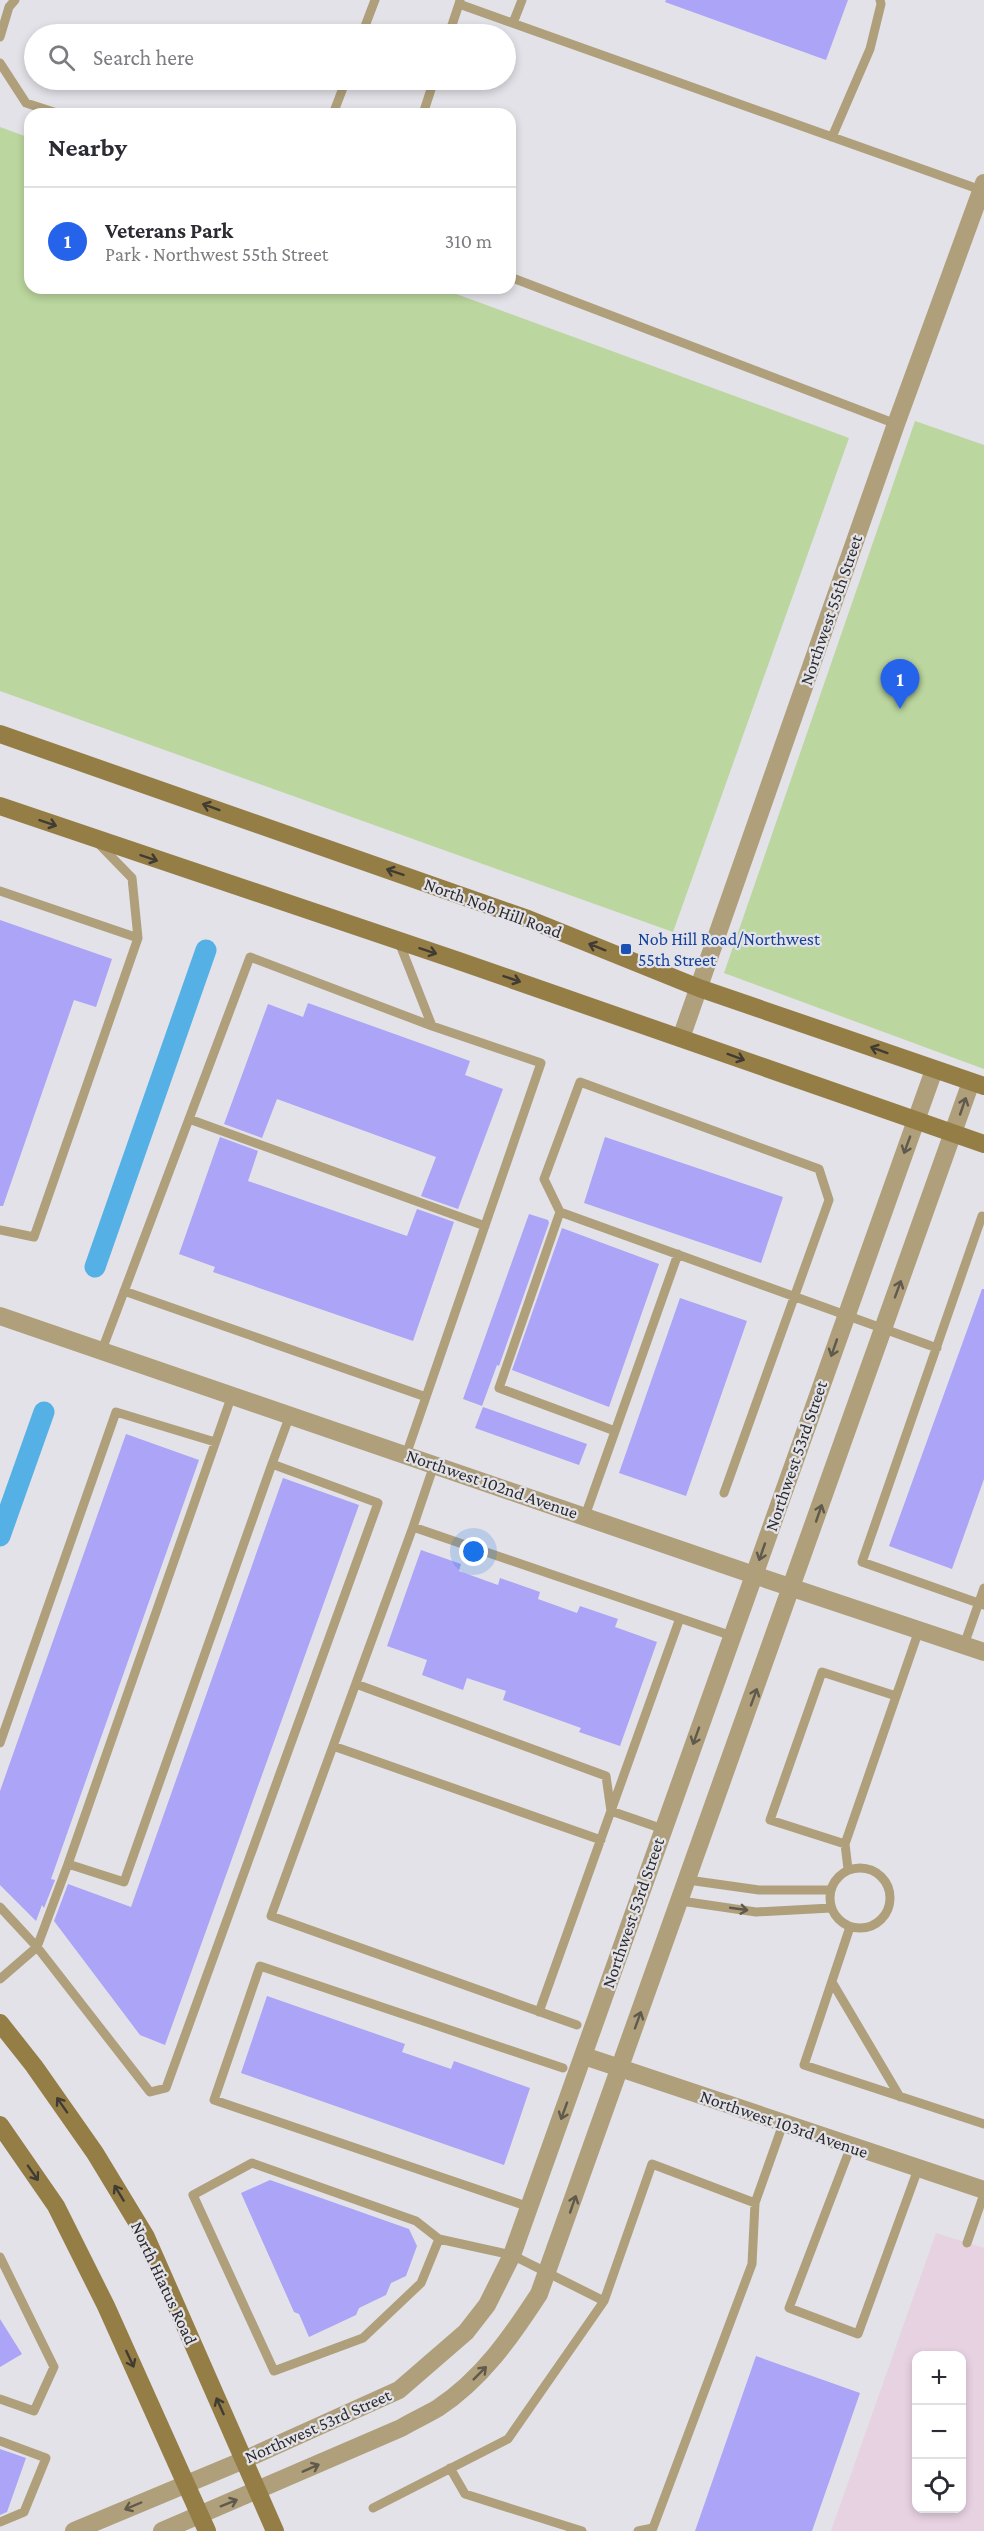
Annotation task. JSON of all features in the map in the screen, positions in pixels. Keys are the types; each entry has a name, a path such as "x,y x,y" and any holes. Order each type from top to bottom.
{"main road":[{"name":"North Nob Hill Road","path":"0,734 528,919 699,988 978,1084"},
{"path":"0,806 681,1038 984,1144"},
{"name":"North Hiatus Road","path":"0,2023 34,2066 95,2153 146,2237 276,2531"},
{"path":"0,2125 56,2206 106,2306 203,2523"}],"street":[{"name":"Northwest 55th Street","path":"681,1038 896,424 983,187"},
{"name":"Northwest 53rd Street","path":"74,2531 244,2460 399,2390 466,2332 487,2305 512,2255 934,1070"},
{"name":"Northwest 53rd Street","path":"162,2531 203,2523 258,2492 401,2428 439,2408 479,2374 505,2345 539,2294 793,1588 953,1134 978,1084"},
{"name":"Northwest 102nd Avenue","path":"0,1316 984,1652"},
{"name":"Northwest 103rd Avenue","path":"584,2056 984,2192"}],"lane":[{"path":"366,24 375,0"},
{"path":"451,24 459,2 513,23 522,0"},
{"path":"832,137 870,49 880,0"},
{"path":"0,37 8,3"},
{"path":"516,24 832,137 983,187"},
{"path":"0,63 26,103 41,108"},
{"path":"335,108 342,90"},
{"path":"425,108 431,90"},
{"path":"516,279 896,424"},
{"path":"0,1230 34,1237 138,938 132,878 94,839"},
{"path":"0,891 138,938"},
{"path":"399,942 432,1026"},
{"path":"102,1350 250,957 432,1026 541,1063 406,1455"},
{"path":"724,1493 794,1296 829,1200 819,1169 580,1082 544,1179 560,1212 678,1254 794,1296 846,1315 884,1328 937,1348"},
{"path":"189,1119 484,1226"},
{"path":"560,1212 499,1388 615,1431"},
{"path":"981,1604 862,1562 982,1216 984,1217"},
{"path":"585,1516 678,1254"},
{"path":"124,1291 426,1397"},
{"path":"0,1979 37,1947 232,1395"},
{"path":"0,1743 116,1412 215,1442"},
{"path":"68,1864 124,1882 290,1415"},
{"path":"0,1907 37,1947 150,2092 166,2088 378,1503 272,1464"},
{"path":"434,1465 272,1916 577,2025"},
{"path":"413,1527 732,1636"},
{"path":"964,1645 981,1604 984,1588"},
{"path":"539,2012 680,1618"},
{"path":"848,1869 845,1844 919,1630"},
{"path":"845,1844 770,1820 822,1672 896,1696"},
{"path":"356,1684 606,1776 611,1811"},
{"path":"333,1746 601,1840"},
{"path":"611,1811 663,1829"},
{"path":"867,1868 884,1878 890,1897 889,1906 878,1922 869,1927 850,1927 835,1916 831,1908 830,1890 840,1874 848,1869 867,1868"},
{"path":"688,1880 759,1890 830,1890"},
{"path":"681,1901 756,1912 831,1908"},
{"path":"850,1927 804,2064 984,2124"},
{"path":"529,2207 214,2100 260,1966 563,2067"},
{"path":"832,1982 900,2097"},
{"path":"638,2531 653,2528 752,2264 754,2203 783,2124"},
{"path":"851,2146 789,2308 858,2334 918,2169"},
{"path":"439,2239 421,2283 363,2338 274,2371 193,2195 252,2163 416,2221 439,2239 512,2255 604,2301"},
{"path":"373,2508 508,2439 604,2301 652,2164 754,2203"},
{"path":"967,2242 984,2192"},
{"path":"0,2257 54,2367 34,2411 0,2399"},
{"path":"0,2441 46,2457 24,2512 0,2522"},
{"path":"450,2468 465,2494 582,2531"}],"shaded area":[{"path":"936,2233 984,2248 984,2531 831,2531"}],"green space":[{"path":"0,127 24,136 24,294 456,294 849,438 673,932 0,691"},
{"path":"915,421 984,445 984,1069 724,973"}],"building":[{"path":"666,0 848,0 826,60 665,2"},
{"path":"0,920 112,959 96,1007 74,1000 3,1206 0,1206"},
{"path":"308,1003 470,1061 465,1075 503,1089 458,1209 421,1196 436,1157 277,1099 262,1138 224,1124 268,1004 303,1017"},
{"path":"220,1137 258,1151 248,1181 407,1236 417,1209 454,1222 413,1341 213,1272 215,1267 179,1254"},
{"path":"605,1137 783,1197 761,1263 584,1203"},
{"path":"529,1214 548,1220 549,1223 499,1366 497,1365 482,1406 463,1399"},
{"path":"562,1228 659,1264 609,1407 512,1370"},
{"path":"982,1289 984,1289 984,1479 952,1569 889,1546"},
{"path":"680,1298 747,1321 686,1496 619,1473"},
{"path":"483,1407 587,1444 579,1465 475,1428"},
{"path":"126,1434 199,1460 51,1879 55,1880 36,1921 0,1885 0,1791"},
{"path":"283,1478 359,1505 165,2045 140,2035 54,1921 68,1884 131,1907"},
{"path":"421,1550 461,1564 459,1571 498,1585 500,1578 540,1592 538,1599 577,1613 580,1606 618,1619 615,1627 657,1642 620,1746 579,1732 581,1728 503,1700 506,1691 467,1678 463,1690 422,1675 427,1660 387,1646"},
{"path":"267,1996 405,2044 402,2052 451,2069 454,2061 530,2088 504,2165 241,2073"},
{"path":"270,2180 409,2229 417,2246 406,2276 391,2283 386,2295 359,2308 356,2315 309,2337 299,2314 294,2312 241,2193"},
{"path":"0,2319 22,2354 0,2367"},
{"path":"756,2356 860,2393 812,2531 695,2531"},
{"path":"0,2449 26,2458 7,2512 0,2515"}],"waterway":[{"path":"95,1267 206,950"},
{"path":"0,1536 44,1412"}],"place":[{"name":"Veterans Park","path":"900,709"},
{"name":"Nob Hill Road/Northwest 55th Street","path":"626,949"}]}
